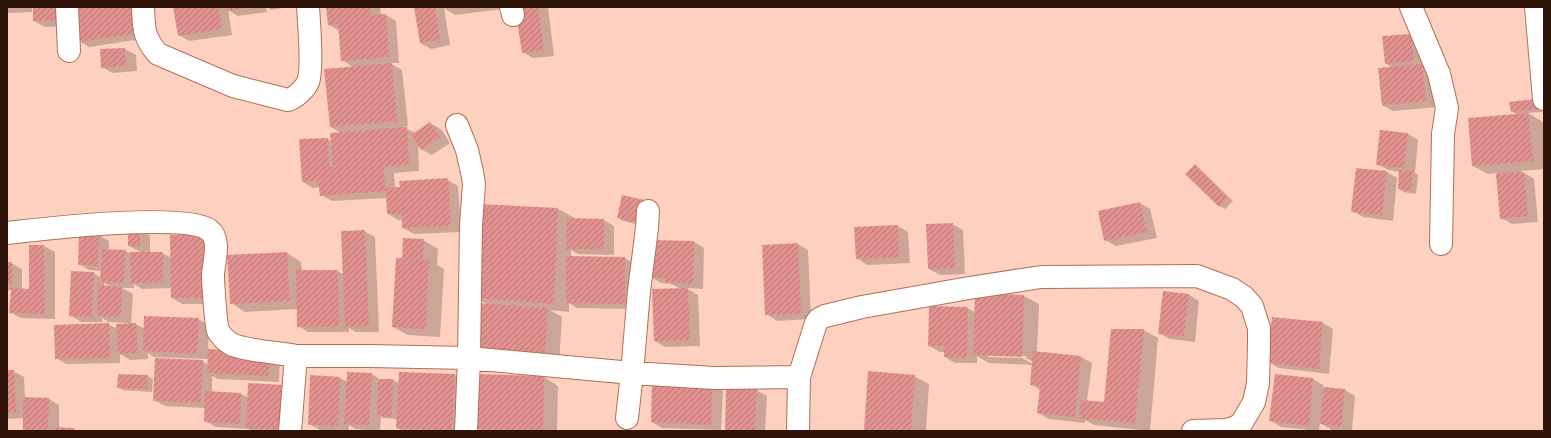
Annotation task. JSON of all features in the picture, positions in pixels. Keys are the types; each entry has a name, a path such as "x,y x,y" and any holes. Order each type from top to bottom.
{"street":[{"path":"67,7 69,51"},
{"path":"142,7 144,30 149,44 158,54 233,86 288,100 293,98 309,81 310,58 308,7"},
{"path":"1411,7 1439,74 1447,108 1443,134 1441,244"},
{"path":"1536,7 1544,99"},
{"path":"457,125 467,150 474,184 471,232 466,431"},
{"path":"627,418 648,211"},
{"path":"7,233 61,227 172,221 204,227 212,232 216,243 213,277 218,329 222,337 235,346 296,356 469,358 632,373 714,378 799,377"},
{"path":"798,431 799,377 816,323 825,316 862,307 1041,277 1196,276 1232,289 1244,297 1252,306 1259,328 1259,344 1258,383 1254,402 1241,424 1226,430 1193,431"},
{"path":"290,431 296,356"}],"building":[{"path":"33,7 59,7 59,20 33,21"},
{"path":"73,7 134,7 138,33 78,42"},
{"path":"173,7 218,7 222,29 178,36"},
{"path":"226,7 245,7 245,8 227,11"},
{"path":"326,7 370,7 371,15 386,14 389,57 341,61 338,24 328,25"},
{"path":"414,7 435,7 440,40 420,43"},
{"path":"515,7 538,7 544,50 522,53"},
{"path":"1411,34 1414,61 1385,64 1382,36"},
{"path":"125,48 126,66 101,68 100,49"},
{"path":"392,63 397,121 330,127 324,69"},
{"path":"1422,64 1426,101 1382,105 1378,68"},
{"path":"1536,99 1537,109 1511,112 1509,102"},
{"path":"1528,113 1533,161 1472,166 1468,118"},
{"path":"430,122 440,137 421,150 411,135"},
{"path":"407,127 409,165 384,167 385,188 400,187 399,181 448,178 451,226 402,228 402,214 387,214 386,191 320,196 318,181 302,182 299,139 328,138 329,167 333,167 330,133"},
{"path":"1380,130 1408,133 1404,168 1376,165"},
{"path":"1195,164 1228,198 1219,207 1185,174"},
{"path":"1356,168 1387,171 1382,215 1351,212"},
{"path":"1399,170 1413,171 1411,191 1398,189"},
{"path":"1524,172 1528,216 1500,219 1496,174"},
{"path":"622,195 644,200 639,223 617,218"},
{"path":"1140,202 1147,232 1104,241 1098,211"},
{"path":"479,204 558,208 554,304 475,298"},
{"path":"567,218 604,219 604,249 566,249"},
{"path":"953,223 955,268 928,269 926,224"},
{"path":"898,225 899,257 856,259 854,227"},
{"path":"140,228 140,246 128,246 128,229"},
{"path":"365,230 369,326 345,327 341,231"},
{"path":"79,233 99,234 98,266 78,265"},
{"path":"170,235 203,235 204,298 171,298"},
{"path":"403,238 424,239 423,260 429,260 426,329 392,327 396,258 402,258"},
{"path":"651,240 694,241 693,284 666,282 666,278 650,278"},
{"path":"798,243 801,314 765,315 762,245"},
{"path":"29,245 44,245 45,314 9,313 11,288 29,289"},
{"path":"102,249 126,250 124,283 100,282"},
{"path":"130,252 163,252 163,282 131,283"},
{"path":"287,252 290,301 230,304 227,255"},
{"path":"566,256 625,257 625,304 566,303"},
{"path":"7,262 12,262 12,284 7,284"},
{"path":"296,270 338,270 339,327 297,327"},
{"path":"71,271 94,272 92,317 69,316"},
{"path":"98,285 122,287 121,317 97,316"},
{"path":"688,288 690,340 654,341 652,289"},
{"path":"1163,291 1189,294 1184,336 1158,334"},
{"path":"975,293 1024,295 1022,357 973,355"},
{"path":"477,303 548,308 545,356 474,351"},
{"path":"929,306 968,307 967,358 944,357 944,346 928,346"},
{"path":"144,316 199,318 197,354 143,351"},
{"path":"1272,317 1323,322 1319,369 1267,363"},
{"path":"109,323 110,358 55,359 54,325"},
{"path":"136,323 138,353 118,354 116,324"},
{"path":"1111,329 1144,329 1135,423 1079,418 1081,400 1104,402"},
{"path":"208,349 270,352 269,376 207,373"},
{"path":"1033,351 1081,356 1075,417 1037,413 1040,386 1030,385"},
{"path":"155,358 203,360 201,403 153,401"},
{"path":"7,370 14,370 16,412 7,413"},
{"path":"868,371 915,375 911,431 864,430"},
{"path":"347,372 372,373 369,425 344,424"},
{"path":"399,372 455,374 452,431 396,428"},
{"path":"118,374 148,375 147,389 117,388"},
{"path":"476,374 544,376 543,431 475,429"},
{"path":"1275,374 1313,378 1309,426 1269,421"},
{"path":"310,375 340,377 338,426 308,425"},
{"path":"378,379 393,379 392,417 377,416"},
{"path":"652,381 712,384 711,425 651,422"},
{"path":"248,383 282,385 280,430 246,428"},
{"path":"1324,387 1345,389 1341,427 1320,424"},
{"path":"726,388 757,389 755,431 725,431"},
{"path":"205,391 241,393 240,424 204,422"},
{"path":"23,397 49,398 48,431 23,431"},
{"path":"54,427 74,428 74,431 54,431"}]}
